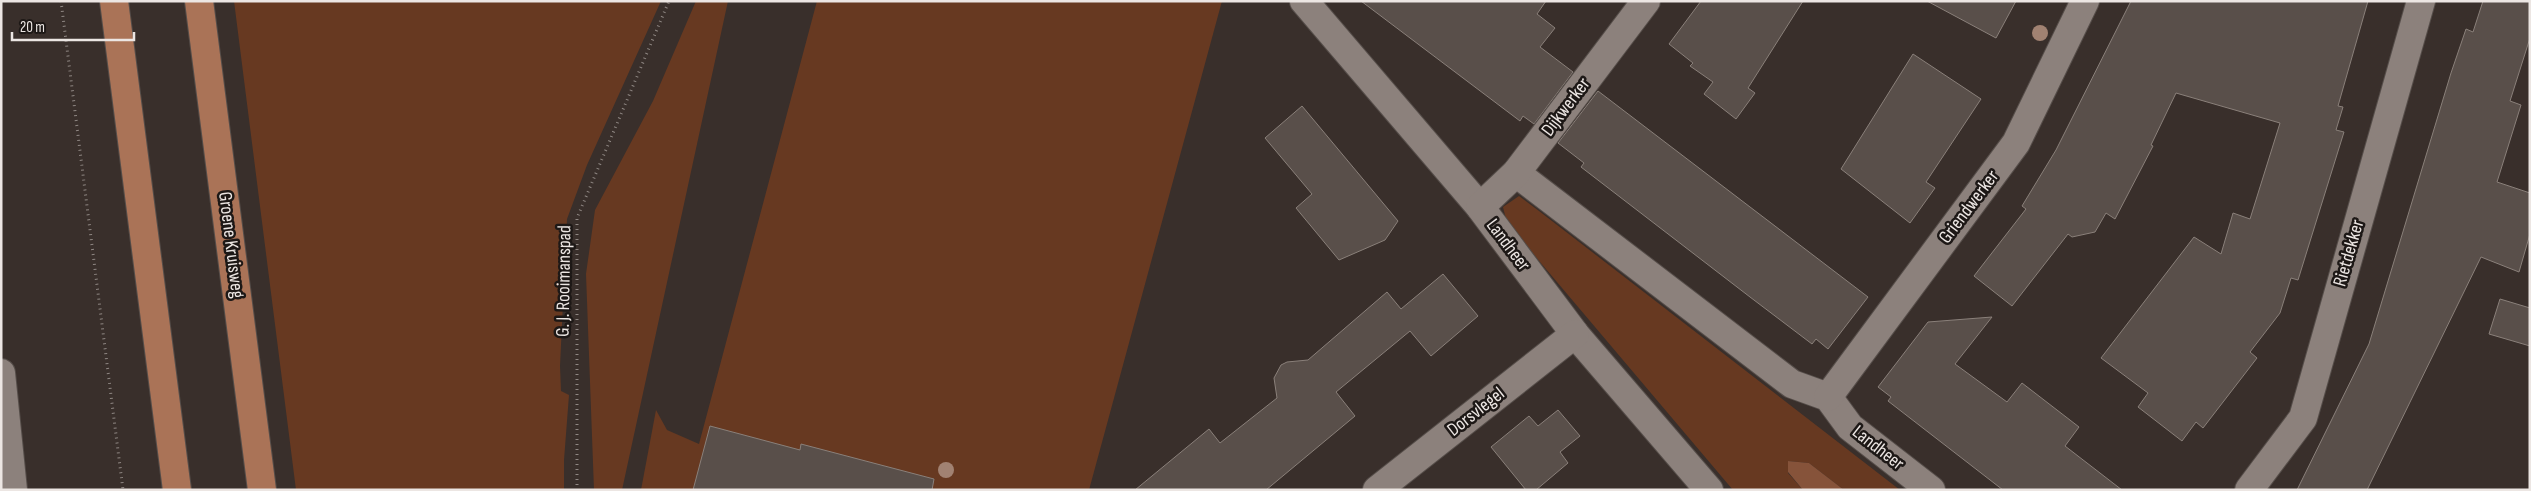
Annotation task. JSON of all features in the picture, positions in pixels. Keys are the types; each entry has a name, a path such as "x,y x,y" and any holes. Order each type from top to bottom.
{"main road":[{"path":"114,1 177,490"},
{"name":"Groene Kruisweg","path":"199,1 262,490"}],"street":[{"name":"Landheer","path":"1304,1 1480,207 1575,334 1709,490"},
{"name":"Dijkwerker","path":"1480,207 1516,173 1646,1"},
{"name":"Griendwerker","path":"1828,397 2016,144 2085,1"},
{"name":"Rietdekker","path":"2249,490 2303,418 2421,1"},
{"path":"1516,173 1792,384 1828,397"},
{"name":"Dorsvlegel","path":"1377,490 1575,334"},
{"path":"1,373 13,490"},
{"name":"Landheer","path":"1828,397 1850,427 1931,490"}],"path":[{"path":"61,1 123,490"},
{"name":"G. J. Rooimanspad","path":"577,490 578,218 669,1"}],"shaded area":[{"path":"234,1 661,1 587,165 567,219 560,366 561,391 569,395 564,460 564,490 296,490"},
{"path":"696,1 728,1 622,490 594,490 586,274 595,210 653,101"},
{"path":"817,1 1222,1 1089,490 641,490 656,410 667,430 699,444"},
{"path":"1519,196 1900,490 1844,490 1809,463 1788,461 1788,473 1803,490 1733,490 1507,223 1503,207"},
{"path":"1788,461 1809,463 1844,490 1803,490 1788,472"}],"building":[{"path":"1361,1 1546,1 1537,14 1555,28 1540,47 1573,72 1534,124 1523,116 1520,121"},
{"path":"1701,1 1803,1 1748,88 1755,93 1736,119 1704,94 1713,82 1690,66 1693,63 1669,44"},
{"path":"1927,1 2016,1 1996,38"},
{"path":"2131,1 2368,1 2338,106 2343,107 2336,130 2344,132 2298,280 2291,278 2280,313 2250,352 2257,358 2203,428 2196,422 2182,441 2138,407 2148,393 2101,358 2194,237 2221,254 2233,213 2250,219 2280,123 2176,93 2151,145 2153,146 2115,219 2106,213 2095,232 2072,237 2068,234 2012,306 1974,276 2026,209 2022,206 2056,150"},
{"path":"2483,1 2530,1 2530,38 2510,101 2521,105 2497,182 2530,193 2530,234 2519,272 2481,257 2367,490 2297,490 2369,344 2451,73 2466,29 2473,32"},
{"path":"1913,54 1981,99 1926,182 1935,188 1910,223 1841,169"},
{"path":"1598,91 1868,297 1828,349 1816,339 1812,344 1750,297 1581,167 1584,163 1558,143"},
{"path":"1302,106 1398,221 1385,240 1339,260 1296,208 1312,194 1265,138"},
{"path":"1443,274 1478,316 1431,356 1410,331 1336,392 1355,416 1266,490 1135,490 1209,429 1220,443 1277,398 1274,378 1281,365 1287,362 1308,360 1387,292 1401,309"},
{"path":"2500,299 2530,308 2530,346 2489,334"},
{"path":"1992,317 1955,364 2007,402 2022,383 2079,427 2065,446 2122,490 2003,490 1888,401 1891,397 1878,387 1928,322"},
{"path":"1558,410 1580,436 1560,452 1568,463 1536,490 1526,490 1491,447 1529,416 1538,426"},
{"path":"710,426 800,450 801,444 934,479 932,490 693,490"}]}
